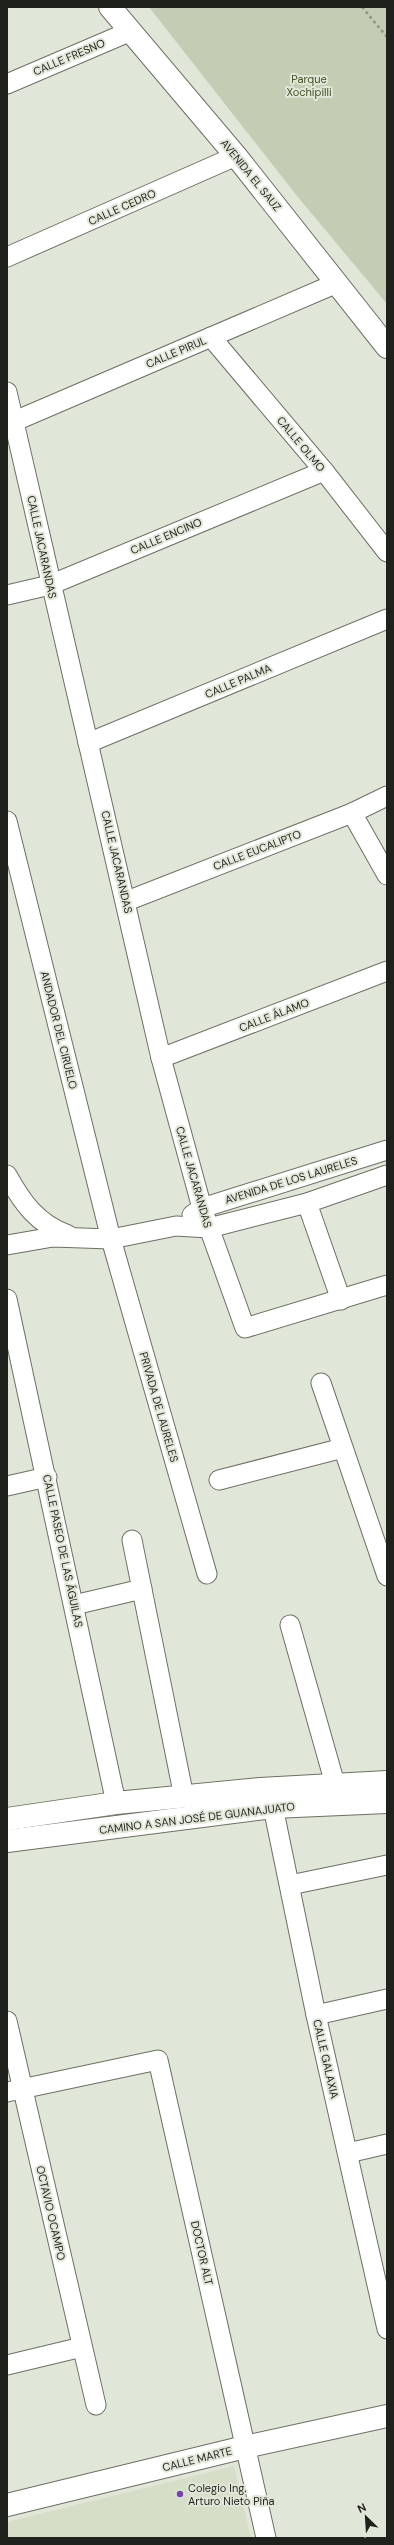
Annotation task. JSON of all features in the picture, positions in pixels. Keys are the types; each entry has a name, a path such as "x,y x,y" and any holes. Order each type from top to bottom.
{"main road":[{"name":"AVENIDA EL SAUZ","path":"110,7 236,156 387,347"},
{"name":"CAMINO A SAN JOSÉ DE GUANAJUATO","path":"7,1841 273,1798 335,1784 387,1782"},
{"name":"CAMINO A SAN JOSÉ DE GUANAJUATO","path":"7,1819 116,1803 184,1797 387,1802"},
{"name":"CALLE MARTE","path":"7,2505 245,2447 387,2416"}],"street":[{"name":"CALLE FRESNO","path":"7,84 131,31"},
{"name":"CALLE CEDRO","path":"7,257 236,156"},
{"name":"CALLE PIRUL","path":"15,421 337,283"},
{"name":"CALLE OLMO","path":"211,337 324,471 387,552"},
{"name":"CALLE JACARANDAS","path":"7,392 15,421 50,585 127,901 161,1058 202,1208 245,1328 341,1300"},
{"name":"CALLE ENCINO","path":"7,595 50,585 324,471"},
{"name":"CALLE PALMA","path":"88,743 387,619"},
{"name":"CALLE EUCALIPTO","path":"127,901 352,813 387,796"},
{"path":"352,813 387,875"},
{"name":"ANDADOR DEL CIRUELO","path":"7,821 111,1240"},
{"name":"CALLE ÁLAMO","path":"161,1058 387,971"},
{"name":"AVENIDA DE LOS LAURELES","path":"176,1226 202,1208 387,1150"},
{"path":"7,1175 25,1205 38,1219 53,1230 71,1236"},
{"name":"AVENIDA DE LOS LAURELES","path":"7,1245 34,1239 71,1236 111,1240 176,1226 209,1228 307,1203 387,1175"},
{"path":"307,1203 341,1300 387,1285"},
{"name":"PRIVADA DE LAURELES","path":"111,1240 207,1574"},
{"name":"CALLE PASEO DE LAS ÁGUILAS","path":"7,1299 47,1477 116,1803"},
{"path":"321,1383 387,1576"},
{"path":"220,1480 344,1448"},
{"path":"7,1486 47,1477"},
{"path":"132,1540 184,1797"},
{"path":"74,1605 142,1589"},
{"path":"290,1625 335,1784"},
{"name":"CALLE GALAXIA","path":"273,1798 316,2015 348,2153 381,2278 387,2329"},
{"path":"290,1885 387,1865"},
{"path":"316,2015 387,1999"},
{"name":"OCTAVIO OCAMPO","path":"7,2021 14,2090 96,2405"},
{"name":"DOCTOR ALT","path":"14,2090 158,2060 266,2538"},
{"path":"348,2153 387,2144"},
{"path":"7,2365 82,2347"}],"path":[{"path":"362,7 387,37"}],"shaded area":[{"name":"Colegio Ing. Arturo Nieto Piña","path":"234,2466 251,2538 7,2538 7,2522"}],"green space":[{"name":"Parque Xochipilli","path":"149,7 387,7 387,304 297,196"}],"place":[{"name":"Colegio Ing. Arturo Nieto Piña","path":"180,2494"}]}
